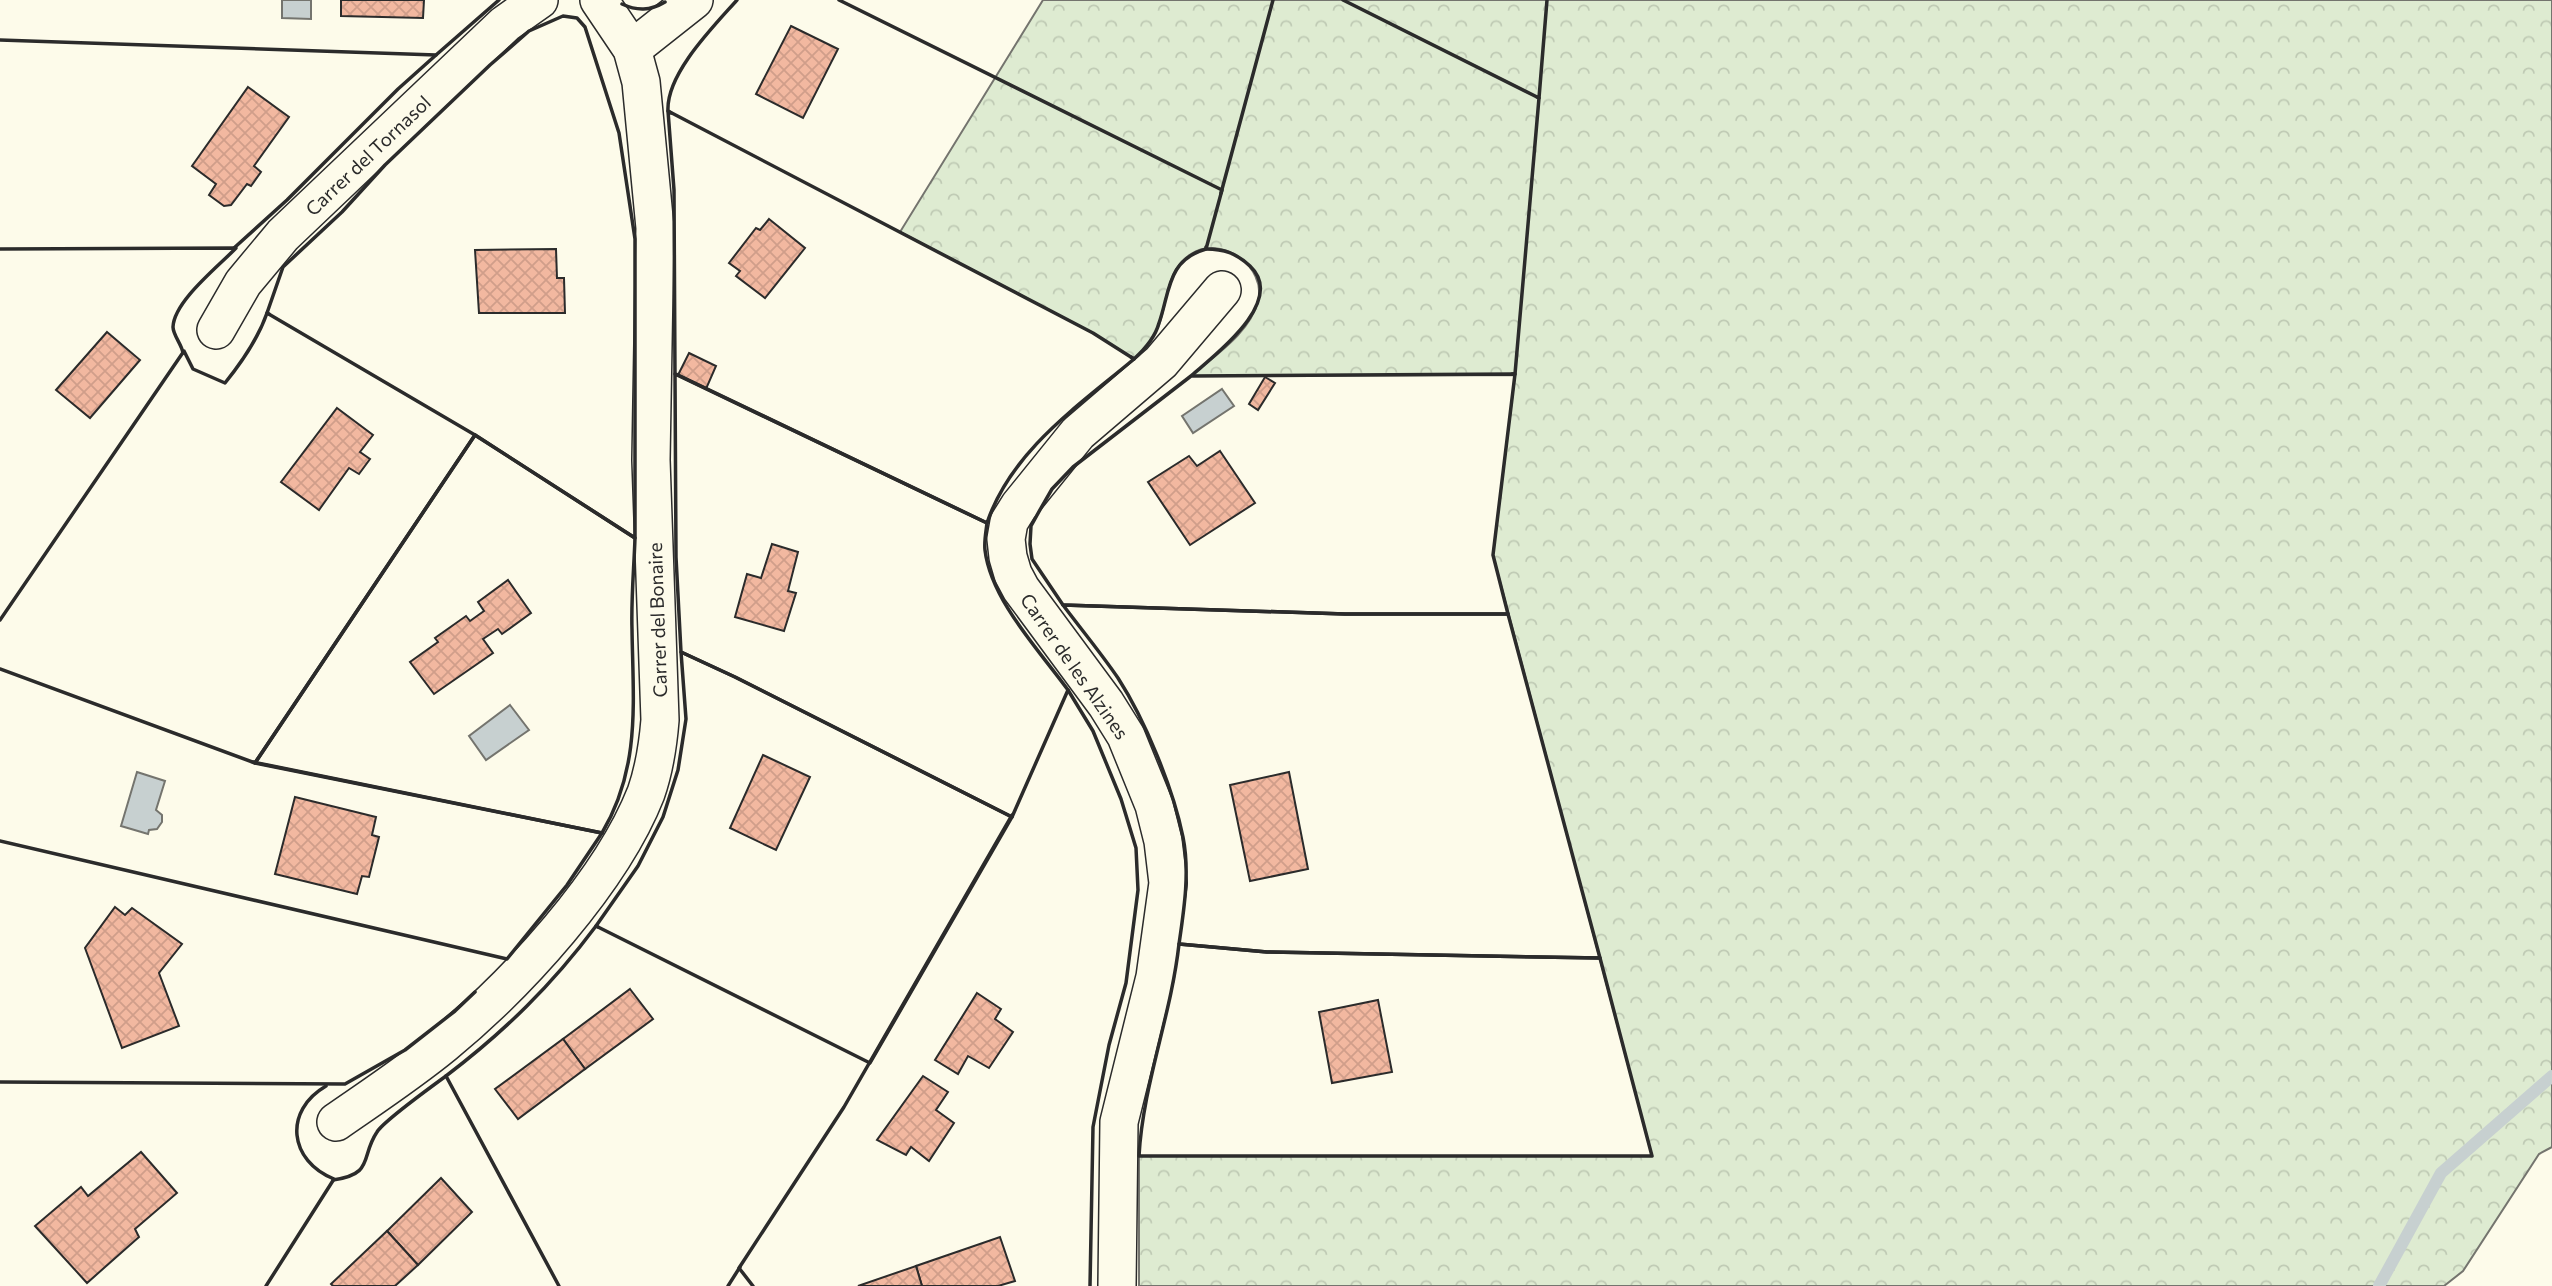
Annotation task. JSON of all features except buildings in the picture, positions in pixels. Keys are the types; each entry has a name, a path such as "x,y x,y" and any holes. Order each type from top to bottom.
{"street":[{"name":"Carrer del Tornasol","path":"216,330 243,283 283,235 506,24 539,0"},
{"name":"Carrer del Bonaire","path":"336,1122 443,1045 478,1015 539,952 601,875 646,793 653,765 660,720 651,460 655,228 642,89 632,49 599,0"},
{"path":"632,49 694,0"},
{"name":"Carrer de les Alzines","path":"1117,1286 1119,1122 1155,977 1168,883 1163,841 1154,804 1126,736 1021,589 1013,574 1006,539 1009,522 1019,506 1078,433 1161,362 1222,290"}],"green space":[{"path":"1043,0 2552,0 2552,1147 2539,1154 2463,1271 2444,1286 1139,1286 1139,1156 1652,1156 1493,555 1515,375 1191,376 1240,333 1254,313 1258,301 1256,277 1249,266 1228,251 1203,249 1183,261 1172,277 1157,330 1134,359 1093,333 900,232"}],"shaded area":[{"path":"282,0 311,0 311,19 282,18"},
{"path":"1222,389 1234,406 1193,433 1182,416"},
{"path":"510,705 529,730 486,760 469,736"},
{"path":"137,772 165,781 156,810 162,815 162,822 157,829 149,830 148,834 121,826"}],"waterway":[{"path":"2379,1286 2441,1173 2552,1076"}],"wall":[{"path":"0,40 436,55 499,0"},
{"path":"671,113 668,111 669,97 683,67 704,37 737,0"},
{"path":"839,0 1222,190 1206,249 1193,254 1177,269 1168,289 1155,334 1134,359 1131,357"},
{"path":"1221,193 1273,0"},
{"path":"1343,0 1539,98 1515,374 1512,374"},
{"path":"1537,97 1539,98 1547,0"},
{"path":"622,4 644,9 665,2"},
{"path":"563,16 577,18 585,27 619,133 635,239 635,538 475,435 267,313 283,267 490,65 529,31 563,16"},
{"path":"234,248 436,55"},
{"path":"668,111 1093,333 1134,359 1069,413 1029,452 998,497 987,523 675,374 674,190 668,111"},
{"path":"1192,375 1244,326 1260,295 1259,280 1250,266 1230,253 1206,247"},
{"path":"0,249 236,248 189,295 175,317 173,330 183,353"},
{"path":"0,620 184,351 193,369 225,383 249,350 267,313 269,314"},
{"path":"675,374 987,523 985,550 996,587 1018,624 1068,690 1012,817 681,652 676,557 675,374"},
{"path":"1515,374 1493,555 1508,614 1345,614 1063,605 1032,559 1031,526 1052,489 1073,467 1191,376 1515,374"},
{"path":"475,435 635,538 632,734 623,784 615,808 602,833 255,763 475,435"},
{"path":"0,669 255,763 475,435"},
{"path":"1063,605 1345,614 1508,614 1600,958 1267,952 1179,944 1186,891 1185,850 1165,776 1128,695 1063,605"},
{"path":"681,652 1012,817 870,1063 596,926 638,866 663,817 678,770 686,719 681,652"},
{"path":"1068,690 1093,731 1121,799 1136,848 1138,890 1126,983 1109,1045 1093,1127 1090,1286"},
{"path":"0,841 507,959 567,885 602,833 253,762"},
{"path":"753,1286 739,1268 844,1107 1012,815"},
{"path":"559,1286 446,1076 527,1006 596,926 598,927"},
{"path":"1179,944 1267,952 1600,958 1652,1156 1139,1156 1151,1076 1170,997 1179,944"},
{"path":"0,1082 345,1084 405,1050 475,992"},
{"path":"333,1180 361,1169 372,1141 381,1127 446,1076"},
{"path":"266,1286 334,1179 319,1171 308,1160 300,1148 297,1135 303,1109 312,1096 326,1086"},
{"path":"728,1286 740,1267"}]}
